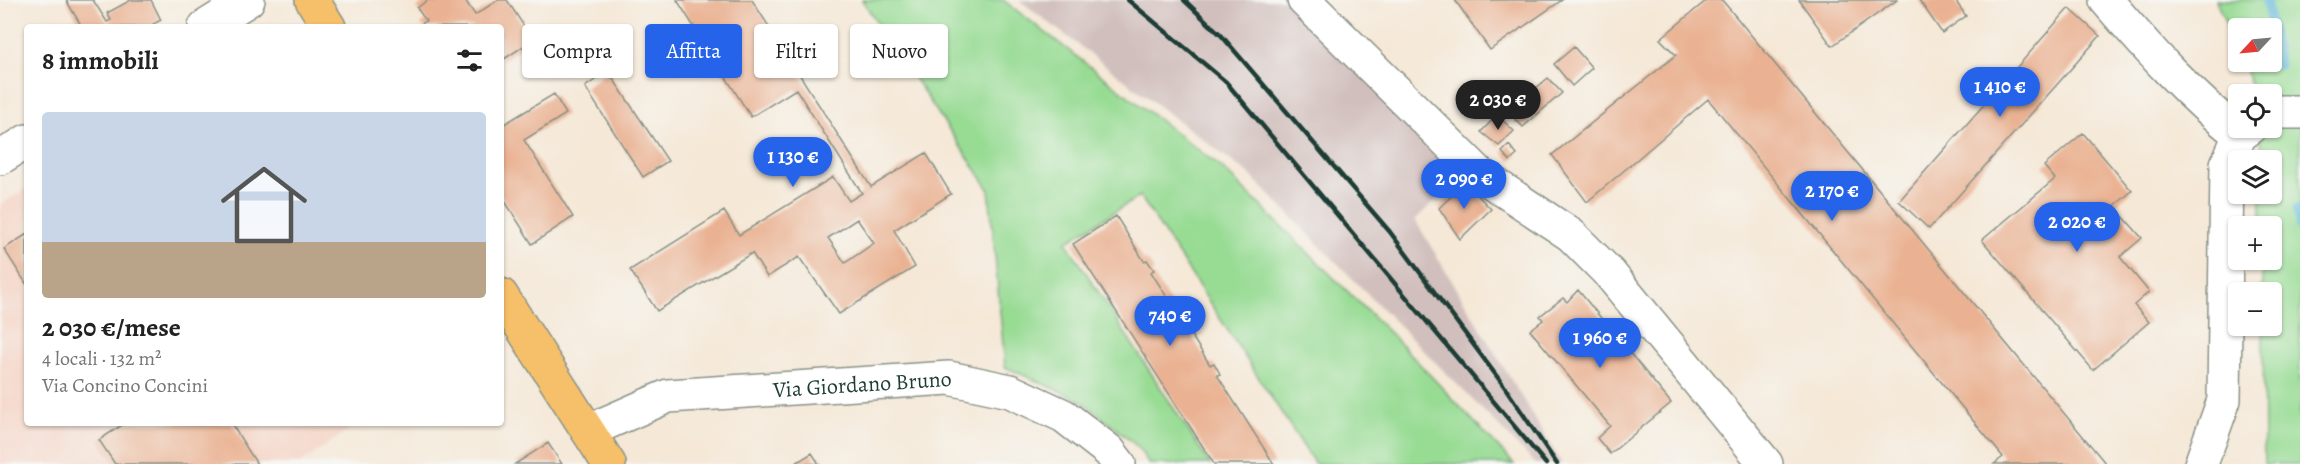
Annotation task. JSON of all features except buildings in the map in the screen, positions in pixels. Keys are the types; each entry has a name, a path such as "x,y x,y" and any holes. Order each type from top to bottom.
{"main road":[{"path":"312,0 327,24"},
{"path":"504,300 609,464"}],"street":[{"path":"211,24 248,0"},
{"path":"1304,0 1481,175 1571,235 1620,264 1766,464"},
{"path":"2106,0 2172,75 2206,109 2228,121"},
{"path":"2282,112 2300,112"},
{"path":"2200,464 2224,400 2227,164 2241,138"},
{"path":"0,158 24,143"},
{"name":"Via Giordano Bruno","path":"588,431 668,396 949,378 1010,391 1064,416 1109,451 1119,464"}],"shaded area":[{"path":"1019,0 1285,0 1301,11 1464,172 1415,220 1562,464 1536,464 1250,175"},
{"path":"24,190 24,426 354,426 300,464 0,464 0,205"}],"green space":[{"path":"862,0 1003,0 1222,168 1395,338 1514,464 1315,464 1140,196 1066,242 1210,464 1149,464 1138,447 1082,401 1005,367 989,189 914,78 948,78 948,24 878,24"},
{"path":"2216,0 2300,0 2300,464 2264,464 2263,336 2282,336 2282,282 2262,282 2262,270 2282,270 2282,216 2261,216 2261,204 2282,204 2282,150 2261,150 2260,138 2282,138 2282,84 2251,84 2246,72 2282,72 2282,18 2228,18 2228,29"}],"waterway":[{"path":"2266,0 2270,18"},
{"path":"2297,209 2300,227"}],"railway":[{"path":"1128,0 1226,82 1546,464"},
{"path":"1184,0 1221,35 1390,232 1504,386 1557,464"}]}
